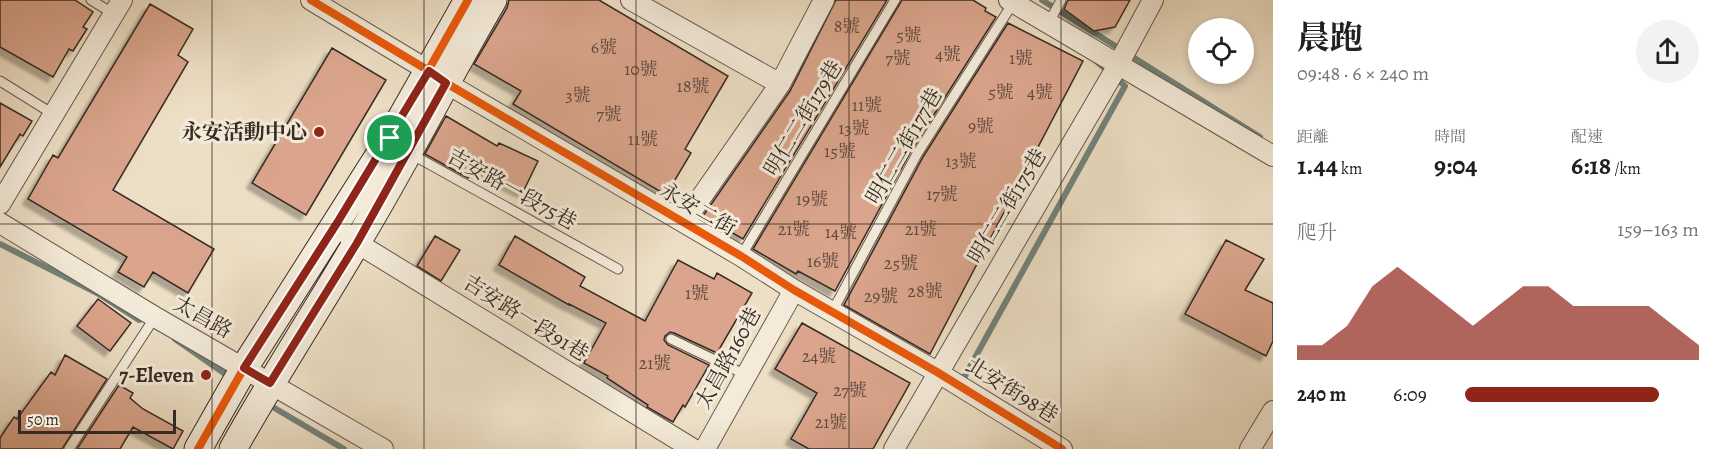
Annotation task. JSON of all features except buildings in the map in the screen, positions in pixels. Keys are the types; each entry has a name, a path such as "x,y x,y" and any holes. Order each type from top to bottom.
{"street":[{"name":"永安二街","path":"311,0 438,78 741,255 794,290 937,372"},
{"path":"438,78 468,0"},
{"path":"232,449 357,243 399,145 438,78 494,0"},
{"path":"631,0 780,84"},
{"path":"684,222 780,84 824,0"},
{"name":"明仁二街175巷","path":"894,449 1118,65 1153,0"},
{"path":"1011,1 1273,156"},
{"path":"0,204 118,7"},
{"path":"198,449 244,368 337,223 399,145"},
{"name":"吉安路一段91巷","path":"337,223 357,243 693,449"},
{"name":"太昌路","path":"0,224 383,449"},
{"name":"太昌路160巷","path":"705,449 794,290"},
{"name":"北安街98巷","path":"937,372 1062,449"},
{"path":"1250,449 1273,411"}],"lane":[{"path":"91,0 118,7"},
{"name":"明仁二街179巷","path":"741,255 895,0"},
{"path":"1048,24 1061,0"},
{"name":"明仁二街177巷","path":"832,312 917,154 1011,1"},
{"path":"0,81 53,114"},
{"name":"吉安路一段75巷","path":"399,145 618,269"},
{"path":"69,449 155,317"},
{"path":"671,339 746,375"}],"waterway":[{"path":"1042,0 1260,137"},
{"path":"961,383 1125,86 1095,60"},
{"path":"0,244 97,293 139,320"},
{"path":"175,339 231,378"},
{"path":"266,403 344,449"}],"cycle path":[{"path":"311,0 446,83 741,256 794,290 937,372 1062,449"},
{"path":"198,449 244,368 390,138 468,0"}],"place":[{"name":"永安活動中心","path":"319,132"},
{"name":"7-Eleven","path":"206,375"}],"route":[{"path":"429,71 446,83 357,243 270,383 244,368 390,138 429,71"}]}
